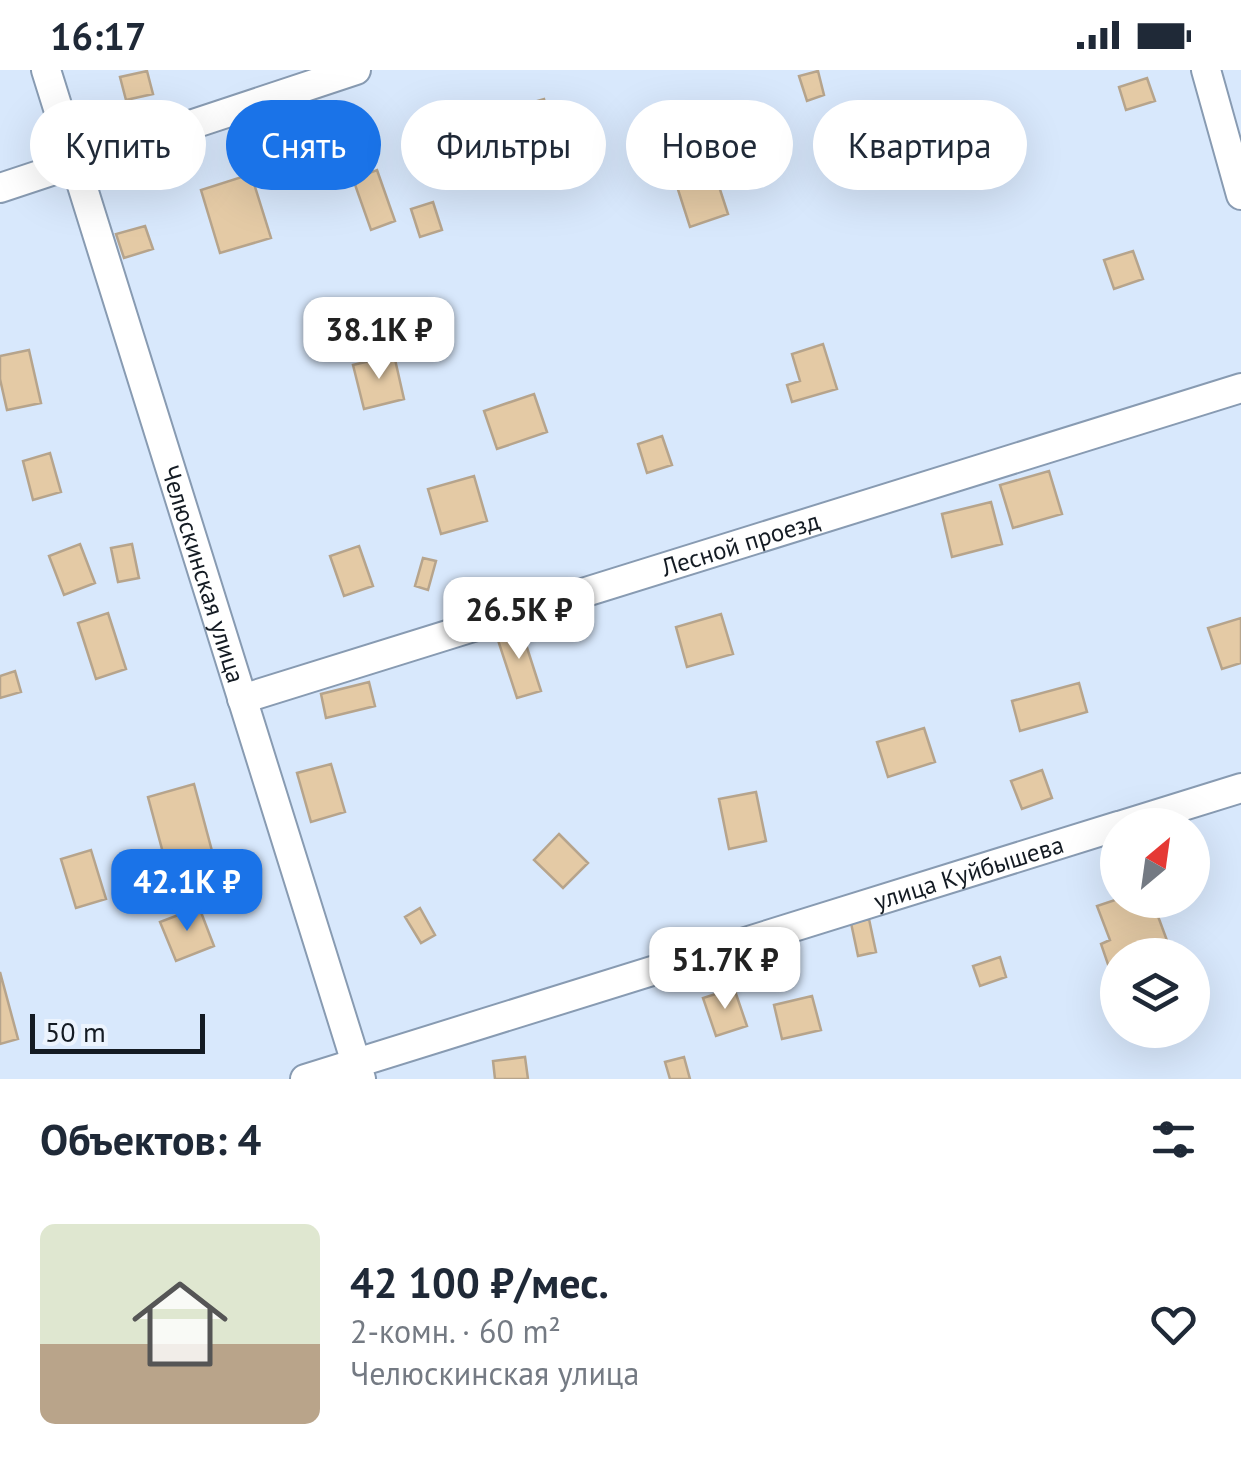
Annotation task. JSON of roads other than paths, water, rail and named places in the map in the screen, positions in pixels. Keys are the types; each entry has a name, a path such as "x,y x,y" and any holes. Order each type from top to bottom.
{"street":[{"name":"Челюскинская улица","path":"46,70 55,100"},
{"path":"206,120 356,70"},
{"path":"1206,70 1241,195"},
{"path":"0,188 30,178"},
{"name":"Челюскинская улица","path":"83,190 359,1072"},
{"name":"Лесной проезд","path":"242,699 1241,388"},
{"name":"улица Куйбышева","path":"1177,808 1241,788"},
{"name":"улица Куйбышева","path":"305,1079 359,1072 1100,832"}]}
